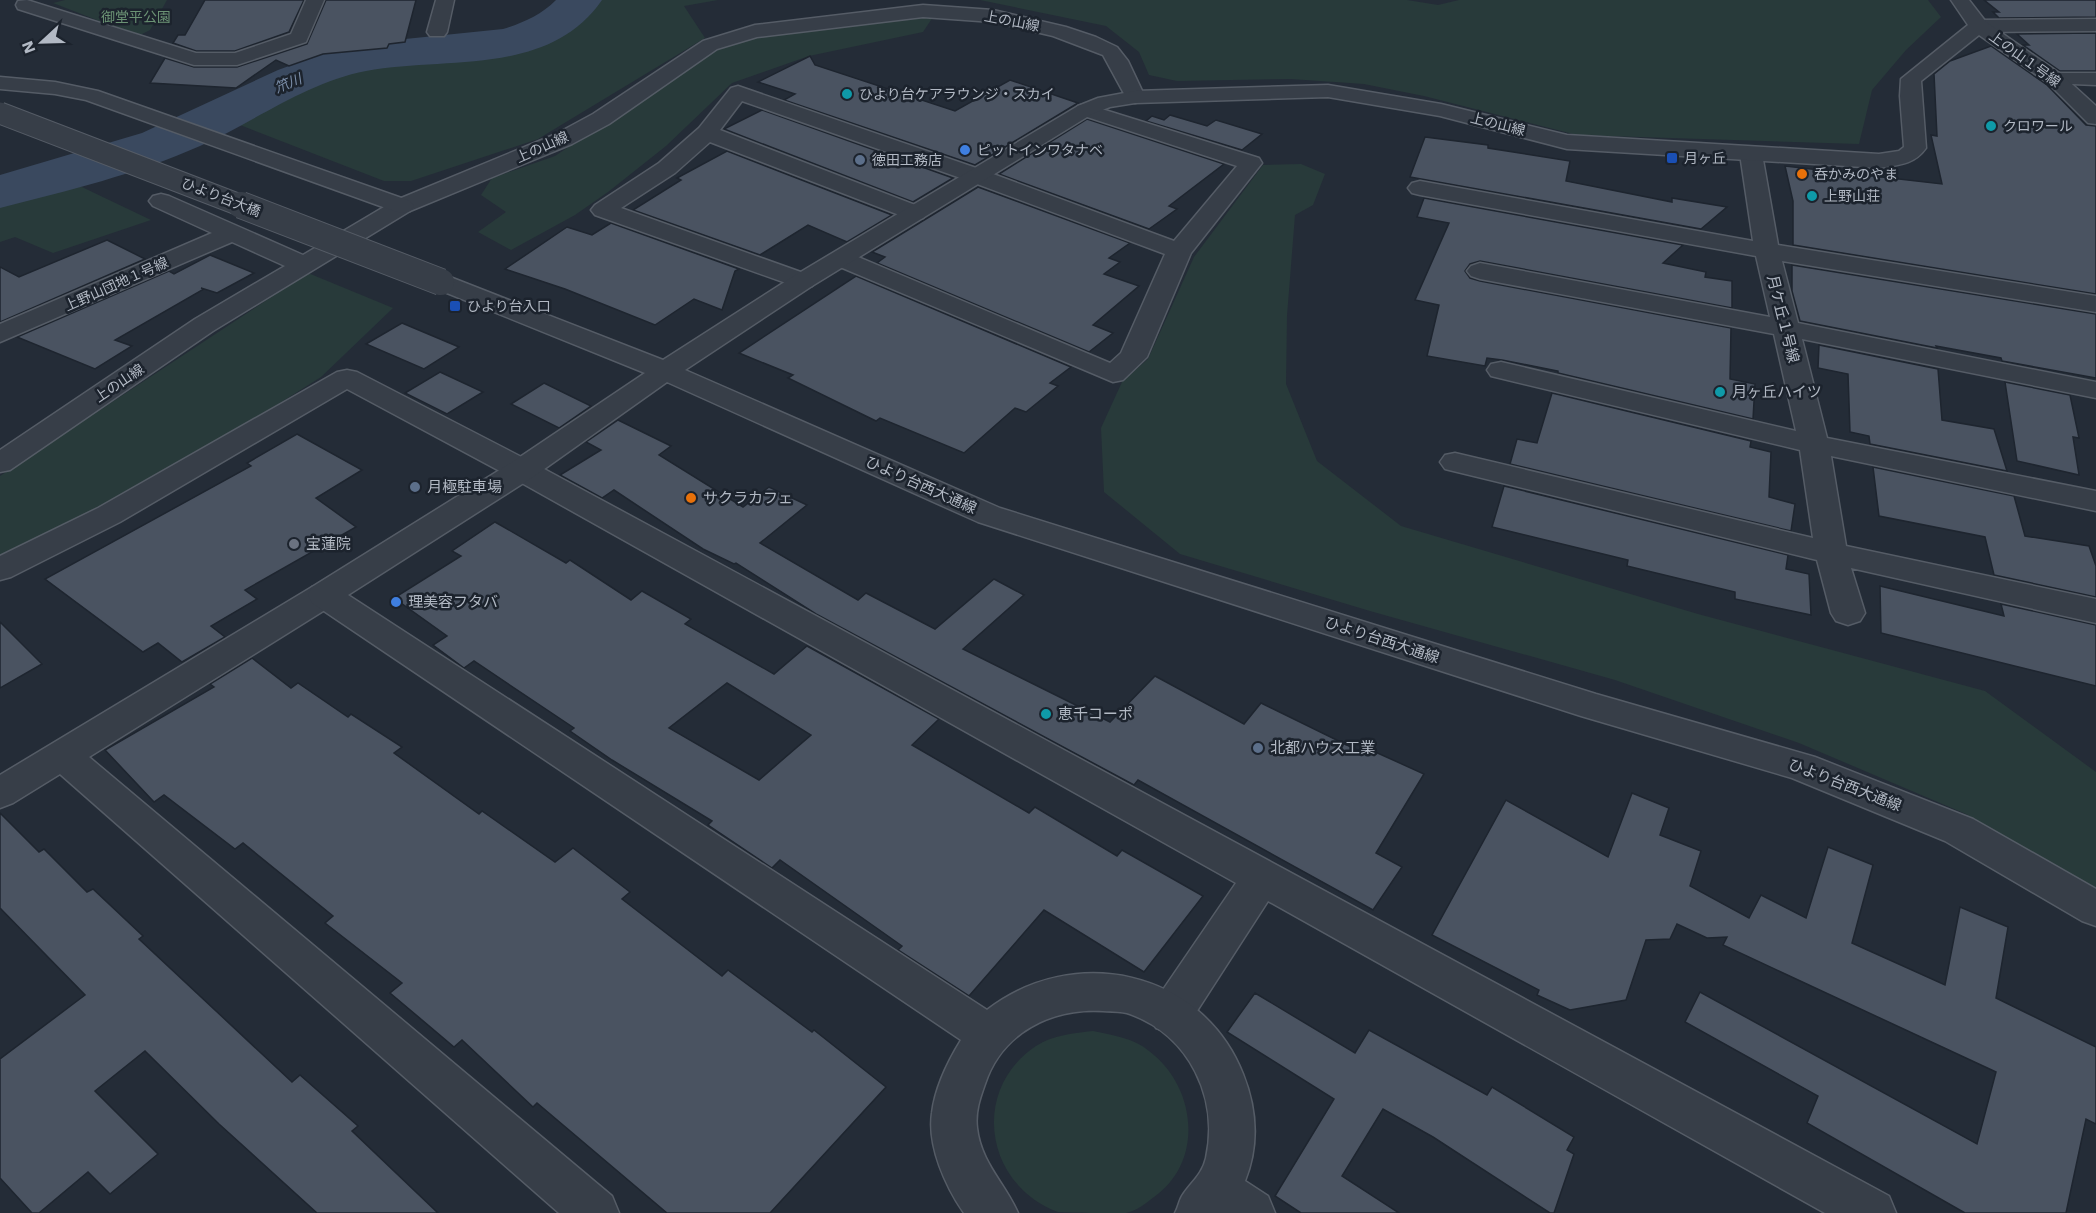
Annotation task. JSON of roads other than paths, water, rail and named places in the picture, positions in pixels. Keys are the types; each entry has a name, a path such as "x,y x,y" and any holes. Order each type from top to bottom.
{"street":[{"path":"26,5 194,59 237,59 299,38 315,0"},
{"path":"437,32 445,0"},
{"path":"1960,0 1979,26 2096,25"},
{"name":"上の山線","path":"0,463 204,325 402,206 564,139 601,119 710,45 754,31 922,11 993,16 1059,31 1110,51 1118,61 1135,98 1328,91 1441,110 1568,142 1879,161 1906,157 1915,148 1911,79 1979,26"},
{"name":"上の山１号線","path":"1979,26 2055,79 2096,118"},
{"path":"2055,79 2096,79"},
{"path":"0,83 56,88 91,95 402,206"},
{"path":"803,281 603,210 667,168 707,133 738,92 977,176 1179,251"},
{"path":"0,793 324,595 522,470 665,371 803,281 1085,110 1105,102 1135,98"},
{"path":"842,259 1113,374 1133,357 1179,251 1251,163 1085,110"},
{"name":"ひより台大橋","path":"0,113 441,282 665,371"},
{"path":"707,133 915,213"},
{"path":"1420,188 1767,251 1751,154"},
{"path":"161,201 304,265"},
{"name":"上野山団地１号線","path":"0,334 231,233"},
{"name":"月ケ丘１号線","path":"1848,614 1831,553 1814,444 1767,251 2096,304"},
{"path":"1480,271 1785,328 2096,390"},
{"path":"1501,370 1814,444 2096,501"},
{"name":"ひより台西大通線","path":"665,371 989,514 1594,707 1802,767 1959,830 2096,909"},
{"path":"0,569 109,515 347,378 522,470 1872,1213"},
{"path":"1455,462 1831,553 2096,611"},
{"path":"324,595 988,1034"},
{"path":"61,754 595,1213"},
{"path":"1171,1014 1261,878"},
{"path":"994,1213 983,1202 961,1160 954,1115 964,1071 988,1034 1018,1010 1055,994 1095,990 1135,996 1171,1014 1201,1040 1223,1074 1234,1112 1232,1153 1222,1205"}],"waterway":[{"name":"笊川","path":"0,192 160,144 272,90 318,70 341,63 366,57 481,47 511,42 538,33 561,19 580,0"}],"place":[{"name":"ひより台ケアラウンジ・スカイ","path":"847,94"},
{"name":"クロワール","path":"1991,126"},
{"name":"ピットインワタナベ","path":"965,150"},
{"name":"月ヶ丘","path":"1672,158"},
{"name":"徳田工務店","path":"860,160"},
{"name":"呑かみのやま","path":"1802,174"},
{"name":"上野山荘","path":"1812,196"},
{"name":"ひより台入口","path":"455,306"},
{"name":"月ヶ丘ハイツ","path":"1720,392"},
{"name":"月極駐車場","path":"415,487"},
{"name":"サクラカフェ","path":"691,498"},
{"name":"宝蓮院","path":"294,544"},
{"name":"理美容フタバ","path":"396,602"},
{"name":"恵千コーポ","path":"1046,714"},
{"name":"北都ハウス工業","path":"1258,748"}],"park label":[{"name":"御堂平公園","path":"136,17"}]}
